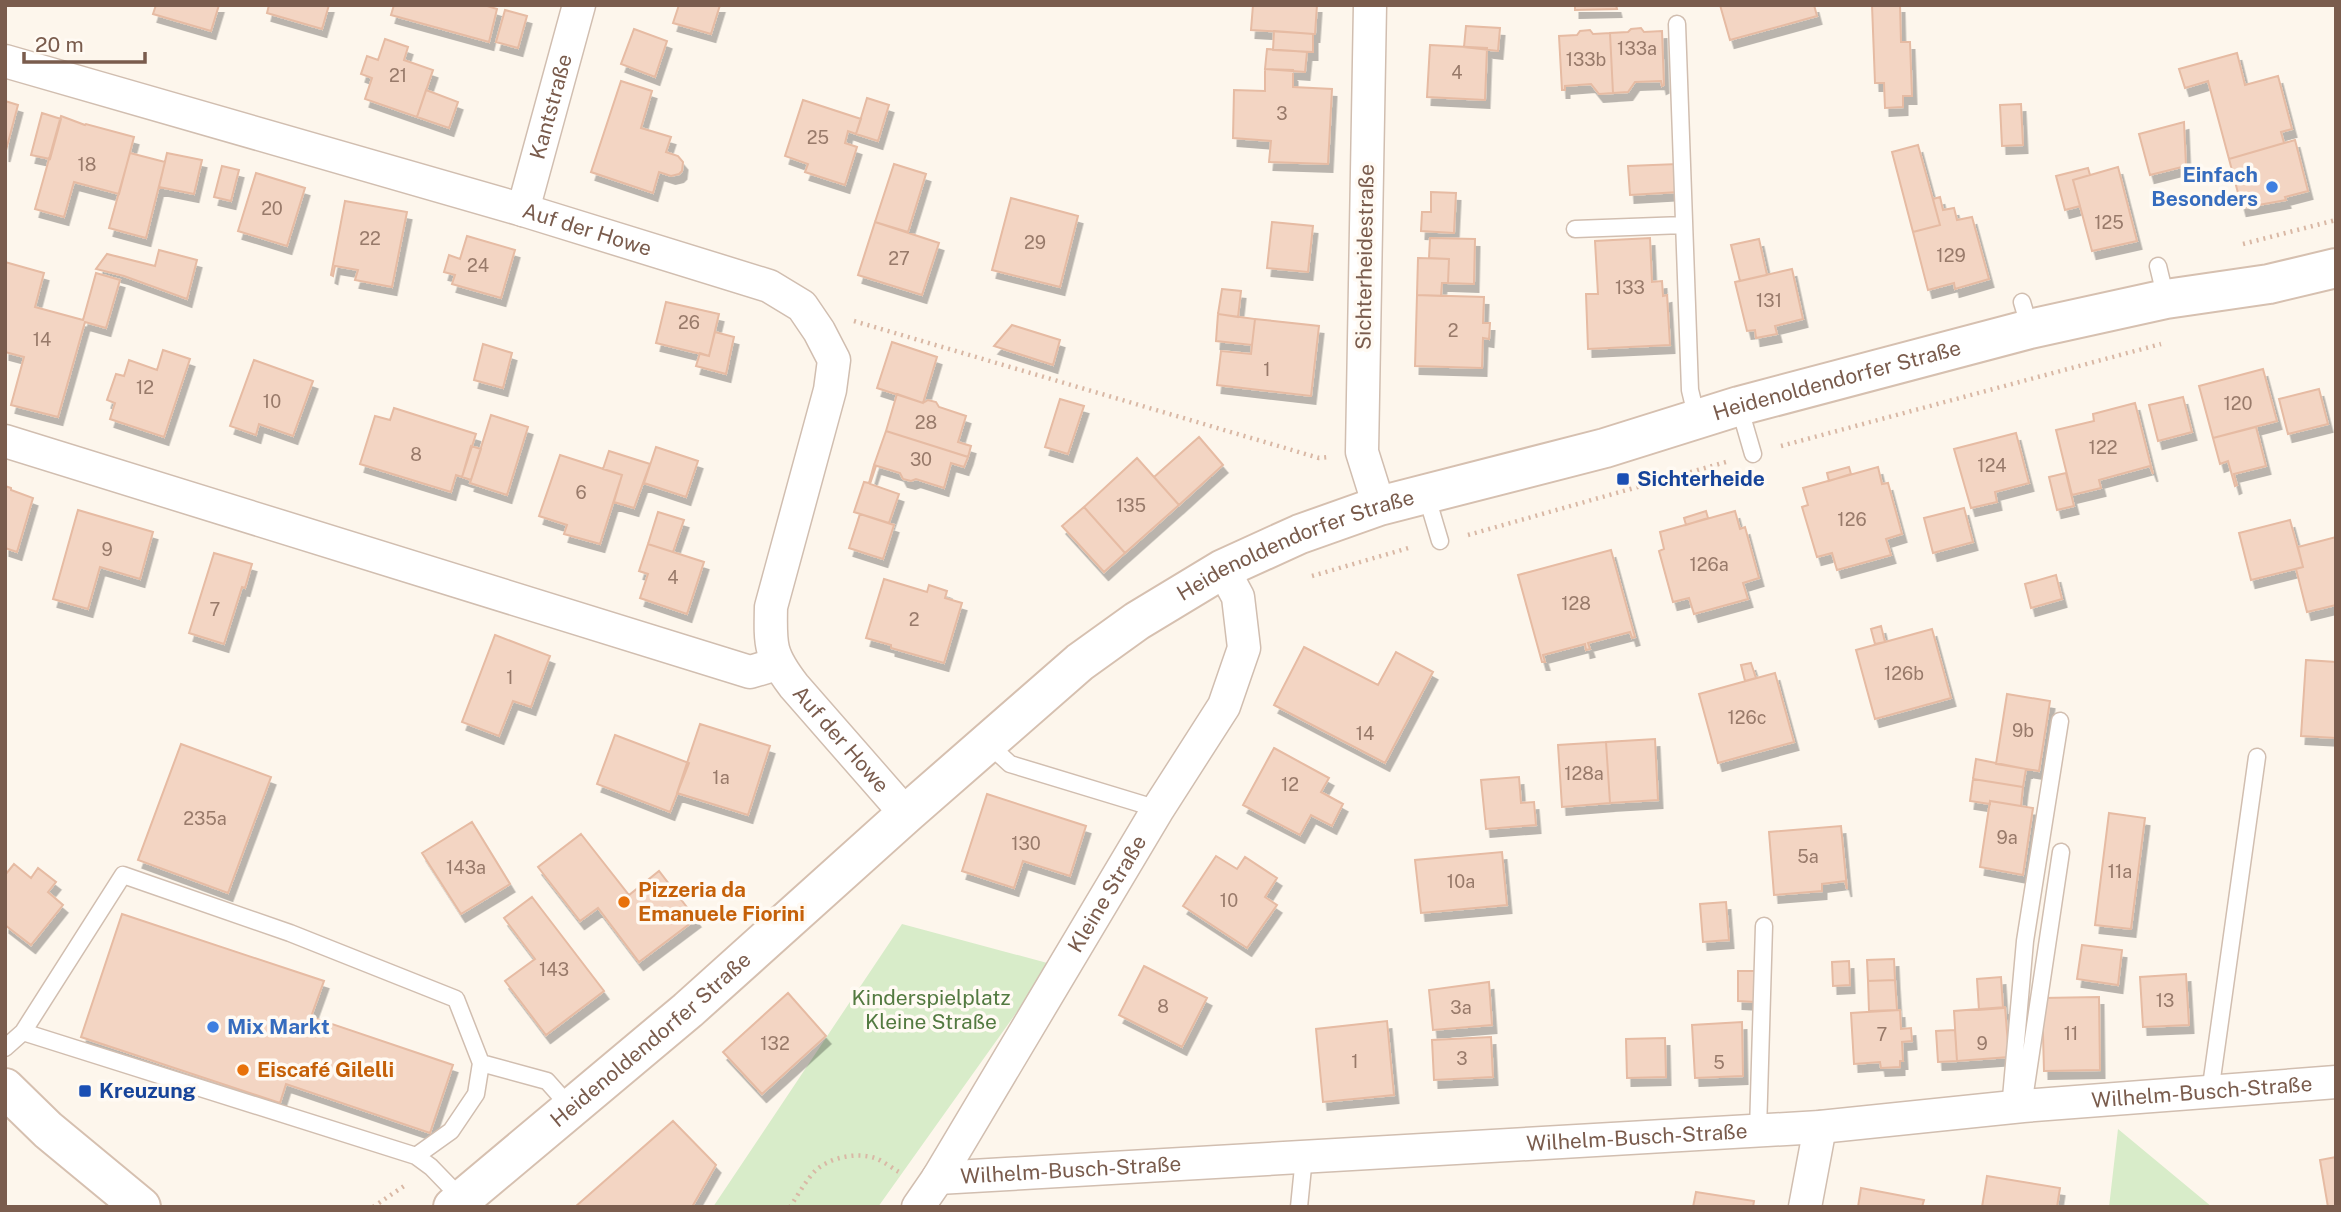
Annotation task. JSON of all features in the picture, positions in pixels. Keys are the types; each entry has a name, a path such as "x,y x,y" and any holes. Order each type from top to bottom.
{"street":[{"name":"Kantstraße","path":"523,210 579,5"},
{"name":"Sichterheidestraße","path":"1370,5 1362,452 1379,506"},
{"name":"Auf der Howe","path":"5,61 523,210 769,286 802,306 834,360 830,390 771,607 770,639 777,664 794,686 906,814"},
{"name":"Heidenoldendorfer Straße","path":"457,1203 688,1010 986,742 1080,662 1137,621 1223,569 1300,534 1379,506 1605,448 2026,315 2162,283 2269,284 2336,268"},
{"path":"5,441 750,672 777,664"},
{"name":"Kleine Straße","path":"928,1192 1158,809 1224,705 1244,648 1238,597 1223,569"},
{"name":"Wilhelm-Busch-Straße","path":"928,1192 1304,1157 1820,1127 2017,1107 2336,1082"},
{"path":"5,1088 48,1130 141,1207"},
{"path":"1805,1207 1820,1127"}],"lane":[{"path":"1677,24 1690,390 1698,419"},
{"path":"1575,229 1684,225"},
{"path":"1739,406 1753,454"},
{"path":"1426,494 1440,541"},
{"path":"2017,1107 2025,941 2060,721"},
{"path":"986,742 1010,764 1158,809"},
{"path":"2210,1093 2257,757"},
{"path":"2017,1107 2061,852"},
{"path":"5,1048 23,1032 123,874 290,933 456,999 481,1063 476,1094 451,1131 416,1156"},
{"path":"1758,1130 1764,926"},
{"path":"23,1032 416,1156 431,1167 457,1203"},
{"path":"481,1063 547,1081 571,1108"},
{"path":"1299,1207 1304,1157"}],"path":[{"path":"819,331 856,320 1319,458 1362,452"},
{"path":"1302,579 2170,342"},
{"path":"790,1207 815,1171 826,1163 843,1157 862,1155 876,1158 928,1192"}],"green space":[{"name":"Kinderspielplatz Kleine Straße","path":"902,924 1051,964 878,1207 713,1207"},
{"path":"2118,1129 2212,1207 2109,1207"}],"building":[{"path":"156,5 219,5 211,31 153,14"},
{"path":"269,5 329,5 322,29 267,13"},
{"path":"394,5 484,5 497,9 489,42 391,15"},
{"path":"679,5 720,5 711,34 673,23"},
{"path":"1253,5 1317,5 1315,34 1251,30"},
{"path":"1575,5 1616,5 1617,9 1575,10"},
{"path":"1720,5 1814,5 1817,16 1730,40"},
{"path":"1872,5 1900,5 1901,42 1910,42 1912,96 1903,96 1903,107 1885,108 1884,83 1875,83"},
{"path":"505,10 527,16 518,48 496,42"},
{"path":"1466,26 1500,28 1498,51 1464,47"},
{"path":"1641,28 1644,32 1662,31 1664,85 1662,86 1661,81 1635,82 1628,92 1613,93 1610,33"},
{"path":"634,29 667,41 655,77 621,64"},
{"path":"1590,30 1593,34 1610,33 1613,93 1599,94 1591,84 1565,86 1565,90 1562,90 1559,36 1577,35 1580,31"},
{"path":"1274,31 1313,34 1313,52 1273,50"},
{"path":"385,39 408,47 404,60 433,70 417,117 365,99 372,78 361,74 367,56 378,60"},
{"path":"1430,45 1487,48 1485,100 1427,97"},
{"path":"1267,49 1307,52 1305,72 1265,69"},
{"path":"2237,53 2245,85 2278,76 2292,129 2281,132 2284,143 2229,159 2208,81 2185,88 2179,69"},
{"path":"1265,69 1293,70 1293,87 1332,89 1328,164 1269,162 1271,141 1233,138 1234,90 1265,91"},
{"path":"621,81 652,91 641,128 671,137 666,152 678,156 683,162 679,174 671,176 659,172 653,193 591,172"},
{"path":"426,90 458,102 449,128 417,117"},
{"path":"867,98 889,105 878,141 856,134"},
{"path":"803,100 861,119 856,134 848,131 845,143 857,147 845,185 805,172 808,164 785,156"},
{"path":"5,101 18,105 5,154"},
{"path":"2021,104 2023,145 2002,146 2000,105"},
{"path":"42,113 61,119 50,159 31,155"},
{"path":"61,116 134,137 119,194 74,182 64,217 35,209"},
{"path":"2184,122 2186,166 2150,175 2139,134"},
{"path":"2295,140 2308,191 2285,197 2286,200 2242,208 2229,159"},
{"path":"1918,145 1940,225 1913,232 1892,152"},
{"path":"130,153 165,162 146,238 109,228"},
{"path":"167,153 202,160 194,194 159,187"},
{"path":"894,164 926,174 908,232 875,222"},
{"path":"1678,164 1679,192 1630,195 1628,166"},
{"path":"222,166 239,170 231,201 214,197"},
{"path":"2118,167 2137,241 2092,251 2073,180"},
{"path":"2088,168 2090,175 2073,180 2080,206 2065,210 2056,176"},
{"path":"256,173 305,188 287,246 238,231"},
{"path":"1431,192 1456,193 1454,233 1421,231 1422,212 1431,212"},
{"path":"1940,197 1943,210 1954,208 1957,220 1972,217 1989,279 1955,289 1954,283 1928,290 1913,232 1940,225 1933,199"},
{"path":"1011,198 1078,216 1060,287 992,270"},
{"path":"345,201 407,212 392,287 355,280 358,270 335,266 333,276 331,275"},
{"path":"875,222 939,243 922,295 858,275"},
{"path":"1272,222 1313,226 1308,272 1267,268"},
{"path":"467,236 515,250 501,298 452,284 455,275 444,272 449,255 460,259"},
{"path":"1430,238 1475,239 1474,284 1448,283 1449,259 1429,258"},
{"path":"1650,238 1652,282 1662,281 1663,296 1667,295 1670,345 1588,349 1586,294 1598,294 1595,241"},
{"path":"1759,239 1767,275 1740,281 1731,245"},
{"path":"159,250 197,260 187,299 124,276 96,269 107,254 155,266"},
{"path":"1418,258 1449,259 1448,283 1442,283 1441,296 1417,295"},
{"path":"5,262 44,273 35,307 83,320 96,273 120,280 106,328 85,322 58,417 11,405 24,357 5,352"},
{"path":"1792,269 1803,319 1775,326 1777,334 1756,338 1755,330 1747,331 1735,282"},
{"path":"1222,289 1241,291 1238,317 1218,314"},
{"path":"1417,295 1484,297 1483,323 1490,323 1489,339 1483,338 1482,368 1415,366"},
{"path":"666,302 719,314 709,356 656,343"},
{"path":"1218,314 1255,319 1252,345 1216,341"},
{"path":"1255,319 1319,326 1311,396 1217,385 1221,351 1251,354"},
{"path":"1012,325 1060,340 1053,365 994,346"},
{"path":"715,332 734,337 726,374 696,366 700,353 709,356"},
{"path":"892,342 937,357 923,403 877,388"},
{"path":"483,344 512,353 503,388 474,380"},
{"path":"163,350 190,359 164,437 110,419 115,403 107,400 116,374 124,376 129,360 157,370"},
{"path":"254,360 313,381 293,436 259,424 256,435 230,426"},
{"path":"2263,369 2277,421 2213,438 2199,386"},
{"path":"2319,389 2328,424 2288,434 2279,399"},
{"path":"897,394 923,403 928,400 936,402 939,407 966,416 958,442 971,446 968,457 886,431"},
{"path":"2183,397 2192,432 2158,441 2149,405"},
{"path":"1060,399 1084,406 1068,454 1045,447"},
{"path":"2135,403 2153,474 2150,466 2099,480 2101,488 2072,495 2056,430 2094,421 2093,414"},
{"path":"394,408 476,434 462,477 456,475 451,492 360,464 375,416 390,420"},
{"path":"491,415 528,427 507,495 470,483"},
{"path":"2256,427 2266,466 2234,474 2235,486 2228,461 2220,464 2213,438"},
{"path":"886,431 968,457 964,467 951,463 944,488 916,479 903,479 900,473 874,465"},
{"path":"2016,433 2029,483 1995,492 1997,502 1971,508 1954,449"},
{"path":"1199,437 1223,465 1179,505 1154,477"},
{"path":"471,446 481,449 471,480 462,477"},
{"path":"656,447 698,461 686,497 644,483"},
{"path":"609,451 650,464 634,508 614,502 622,475 603,469"},
{"path":"560,455 622,475 600,544 564,534 567,525 539,516"},
{"path":"1137,458 1179,505 1125,553 1084,507"},
{"path":"874,465 876,466 870,484 899,494 889,523 854,512 864,482 869,483"},
{"path":"1849,467 1851,474 1829,481 1827,473"},
{"path":"1878,467 1882,484 1888,483 1902,534 1886,539 1891,555 1837,570 1832,553 1817,557 1802,507 1808,505 1803,488"},
{"path":"2066,473 2074,506 2057,510 2049,477"},
{"path":"5,486 33,498 17,552 5,548"},
{"path":"1084,507 1125,553 1104,572 1062,526"},
{"path":"1964,508 1973,542 1933,553 1924,518"},
{"path":"78,510 153,532 140,579 100,567 88,609 53,599"},
{"path":"1706,511 1708,518 1686,525 1684,518"},
{"path":"1735,511 1740,529 1745,527 1759,578 1743,583 1748,599 1694,614 1689,598 1673,602 1659,551 1664,549 1660,532"},
{"path":"658,512 684,520 673,552 648,544"},
{"path":"860,514 894,525 883,559 849,548"},
{"path":"2290,520 2303,567 2251,580 2239,533"},
{"path":"2336,537 2336,605 2307,612 2296,569 2303,567 2298,547"},
{"path":"648,544 704,562 687,614 640,598 648,574 639,571"},
{"path":"1611,550 1635,637 1632,638 1630,632 1588,643 1590,649 1586,650 1585,644 1543,655 1545,662 1542,662 1518,575"},
{"path":"214,553 252,564 224,644 189,633"},
{"path":"2056,575 2062,599 2031,608 2025,584"},
{"path":"884,579 927,592 929,585 947,591 945,598 962,603 944,663 866,638"},
{"path":"1881,626 1885,642 1875,644 1871,629"},
{"path":"1932,629 1951,698 1875,719 1856,650"},
{"path":"495,635 550,656 531,707 513,701 499,736 462,722"},
{"path":"1304,647 1378,685 1396,652 1433,672 1385,763 1274,705"},
{"path":"2306,660 2336,662 2336,738 2301,736"},
{"path":"1751,663 1756,678 1745,681 1741,665"},
{"path":"1775,673 1794,742 1718,763 1699,694"},
{"path":"2007,694 2050,701 2039,771 1996,764"},
{"path":"700,724 770,746 748,815 677,793"},
{"path":"615,735 689,763 670,812 597,784"},
{"path":"1655,739 1658,800 1610,803 1606,742"},
{"path":"1606,742 1610,803 1562,807 1558,745"},
{"path":"181,744 271,777 228,893 138,860"},
{"path":"1274,748 1329,778 1321,792 1343,804 1332,826 1311,815 1300,835 1243,805"},
{"path":"1976,759 2026,769 2023,787 1973,779"},
{"path":"1519,777 1521,803 1534,802 1536,825 1486,829 1481,780"},
{"path":"1973,779 2023,787 2021,806 1970,801"},
{"path":"987,794 1086,826 1070,876 1023,861 1014,888 962,871"},
{"path":"1990,801 2033,808 2023,875 1980,867"},
{"path":"2109,813 2145,818 2131,929 2095,925"},
{"path":"472,822 510,884 461,914 422,853"},
{"path":"1841,826 1847,889 1845,881 1822,884 1822,891 1774,895 1769,832"},
{"name":"Pizzeria da Emanuele Fiorini","path":"581,834 629,895 659,871 696,919 639,962 598,908 580,921 538,867"},
{"path":"1502,852 1507,905 1421,913 1415,860"},
{"path":"1216,856 1237,869 1245,857 1277,878 1265,897 1277,905 1247,948 1183,906"},
{"path":"14,864 31,878 38,868 56,882 48,892 63,905 31,945 5,925 5,875"},
{"path":"532,897 604,991 546,1035 505,981 535,959 504,918"},
{"path":"1726,902 1729,940 1703,942 1700,904"},
{"name":"Mix Markt","path":"122,914 324,981 311,1017 453,1065 430,1133 286,1084 280,1103 81,1037"},
{"path":"2082,945 2122,950 2118,985 2077,979"},
{"path":"1894,959 1895,980 1868,981 1867,960"},
{"path":"1849,961 1850,985 1833,986 1832,962"},
{"path":"1144,966 1207,998 1182,1047 1119,1015"},
{"path":"1738,971 1756,971 1756,1002 1738,1001"},
{"path":"2186,974 2189,1025 2143,1027 2140,977"},
{"path":"2001,977 2003,1008 1979,1010 1977,979"},
{"path":"1895,980 1897,1010 1869,1011 1868,981"},
{"path":"1489,982 1492,1025 1433,1030 1429,990"},
{"path":"788,993 826,1036 762,1094 723,1052"},
{"path":"2099,997 2100,1070 2044,1071 2042,998"},
{"path":"2005,1007 2009,1057 1957,1061 1954,1011"},
{"path":"1900,1010 1901,1029 1911,1028 1912,1041 1902,1042 1903,1061 1900,1061 1900,1067 1881,1068 1880,1062 1854,1064 1851,1013"},
{"path":"1387,1021 1394,1095 1323,1102 1316,1029"},
{"path":"1742,1022 1743,1076 1695,1078 1692,1025"},
{"path":"1955,1030 1957,1061 1938,1062 1936,1031"},
{"path":"1491,1037 1493,1077 1434,1080 1432,1040"},
{"path":"1665,1038 1666,1077 1627,1078 1626,1039"},
{"path":"673,1121 716,1165 692,1207 575,1207"},
{"path":"2336,1157 2336,1207 2328,1207 2320,1160"},
{"path":"1987,1176 2060,1188 2057,1207 1982,1207"},
{"path":"1861,1188 1924,1200 1922,1207 1858,1207"},
{"path":"1696,1192 1754,1201 1753,1207 1693,1207"}],"place":[{"name":"Einfach Besonders","path":"2272,187"},
{"name":"Sichterheide","path":"1623,479"},
{"name":"Pizzeria da Emanuele Fiorini","path":"624,902"},
{"name":"Mix Markt","path":"213,1027"},
{"name":"Eiscafé Gilelli","path":"243,1070"},
{"name":"Kreuzung","path":"85,1091"}]}
